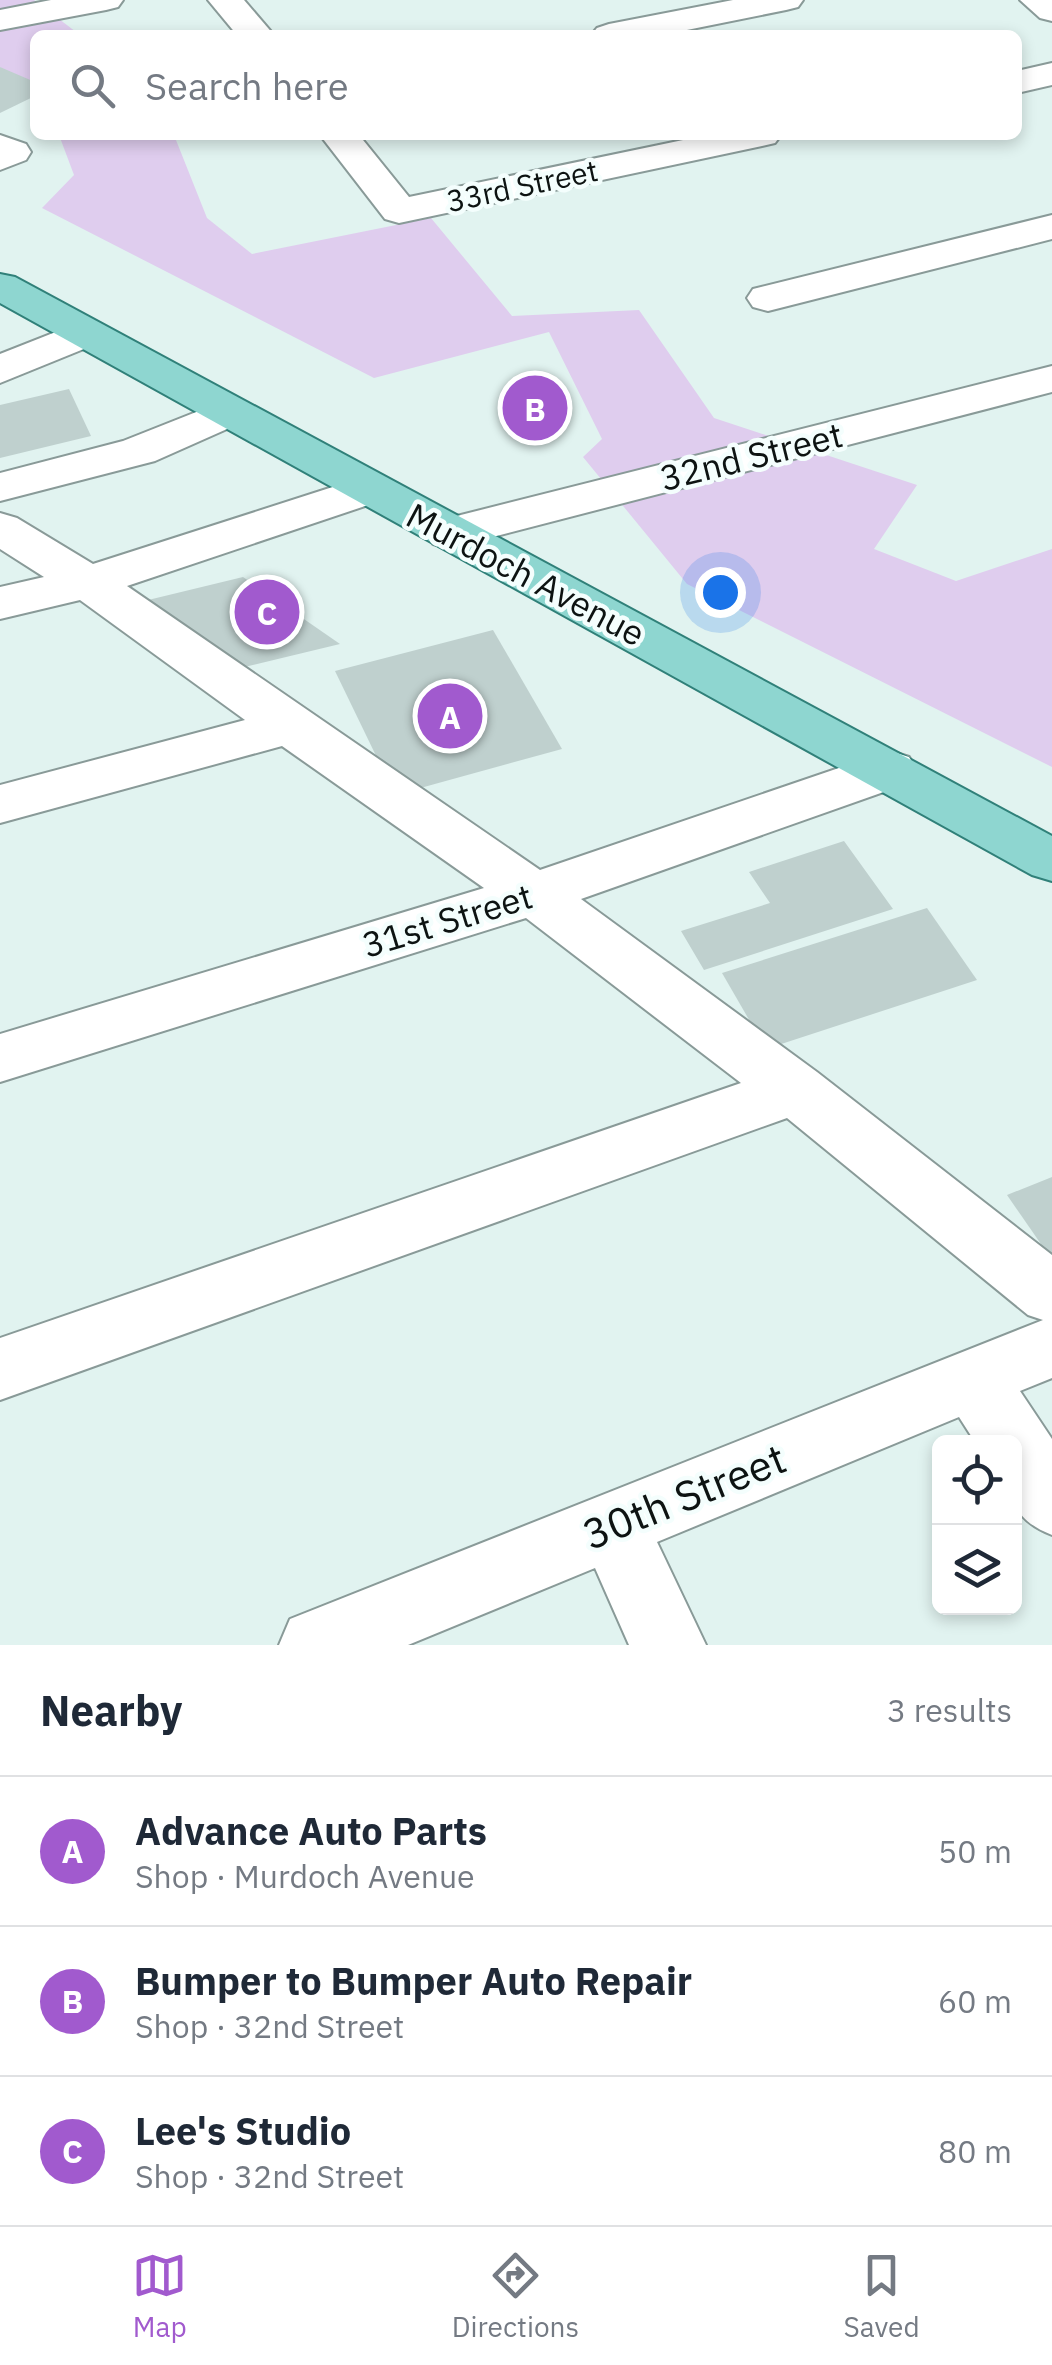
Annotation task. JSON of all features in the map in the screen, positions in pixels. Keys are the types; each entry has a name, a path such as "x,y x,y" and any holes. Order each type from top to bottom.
{"main road":[{"name":"Murdoch Avenue","path":"0,286 1052,860"}],"street":[{"path":"0,20 106,0"},
{"path":"225,0 252,30"},
{"path":"634,30 786,0"},
{"path":"1037,0 1052,11"},
{"path":"1022,81 1052,74"},
{"name":"33rd Street","path":"344,140 399,211 738,140"},
{"path":"0,146 12,152 0,158"},
{"path":"768,298 1052,228"},
{"path":"2,367 86,333"},
{"name":"32nd Street","path":"450,533 1052,378"},
{"path":"0,487 139,451 228,412"},
{"path":"0,604 88,582 370,489"},
{"path":"0,528 88,582 534,894 796,1090 1052,1294"},
{"path":"0,804 289,726"},
{"name":"31st Street","path":"0,1058 534,894 890,770"},
{"path":"0,1369 796,1090"},
{"name":"30th Street","path":"363,1636 612,1525 1052,1347"},
{"path":"973,1379 1009,1435"},
{"path":"1022,1455 1052,1501"},
{"path":"612,1525 668,1645"}],"shaded area":[{"path":"0,0 34,0 73,30 30,30 30,94 0,67"},
{"path":"61,140 176,140 207,218 252,254 431,218 512,316 639,310 714,418 917,485 874,549 956,581 1052,549 1052,767 687,584 583,457 602,439 549,332 374,378 42,208 74,175"}],"building":[{"path":"0,67 30,80 30,98 0,113"},
{"path":"69,389 91,436 0,458 0,405"},
{"path":"243,577 340,644 240,668 144,601"},
{"path":"493,630 562,749 395,795 335,671"},
{"path":"844,841 893,909 704,970 681,931 770,903 749,872"},
{"path":"927,908 977,980 766,1049 722,973"},
{"path":"1052,1177 1052,1260 1007,1195"}],"place":[{"name":"Bumper to Bumper Auto Repair","path":"535,408"},
{"name":"Lee's Studio","path":"267,612"},
{"name":"Advance Auto Parts","path":"450,716"}]}
